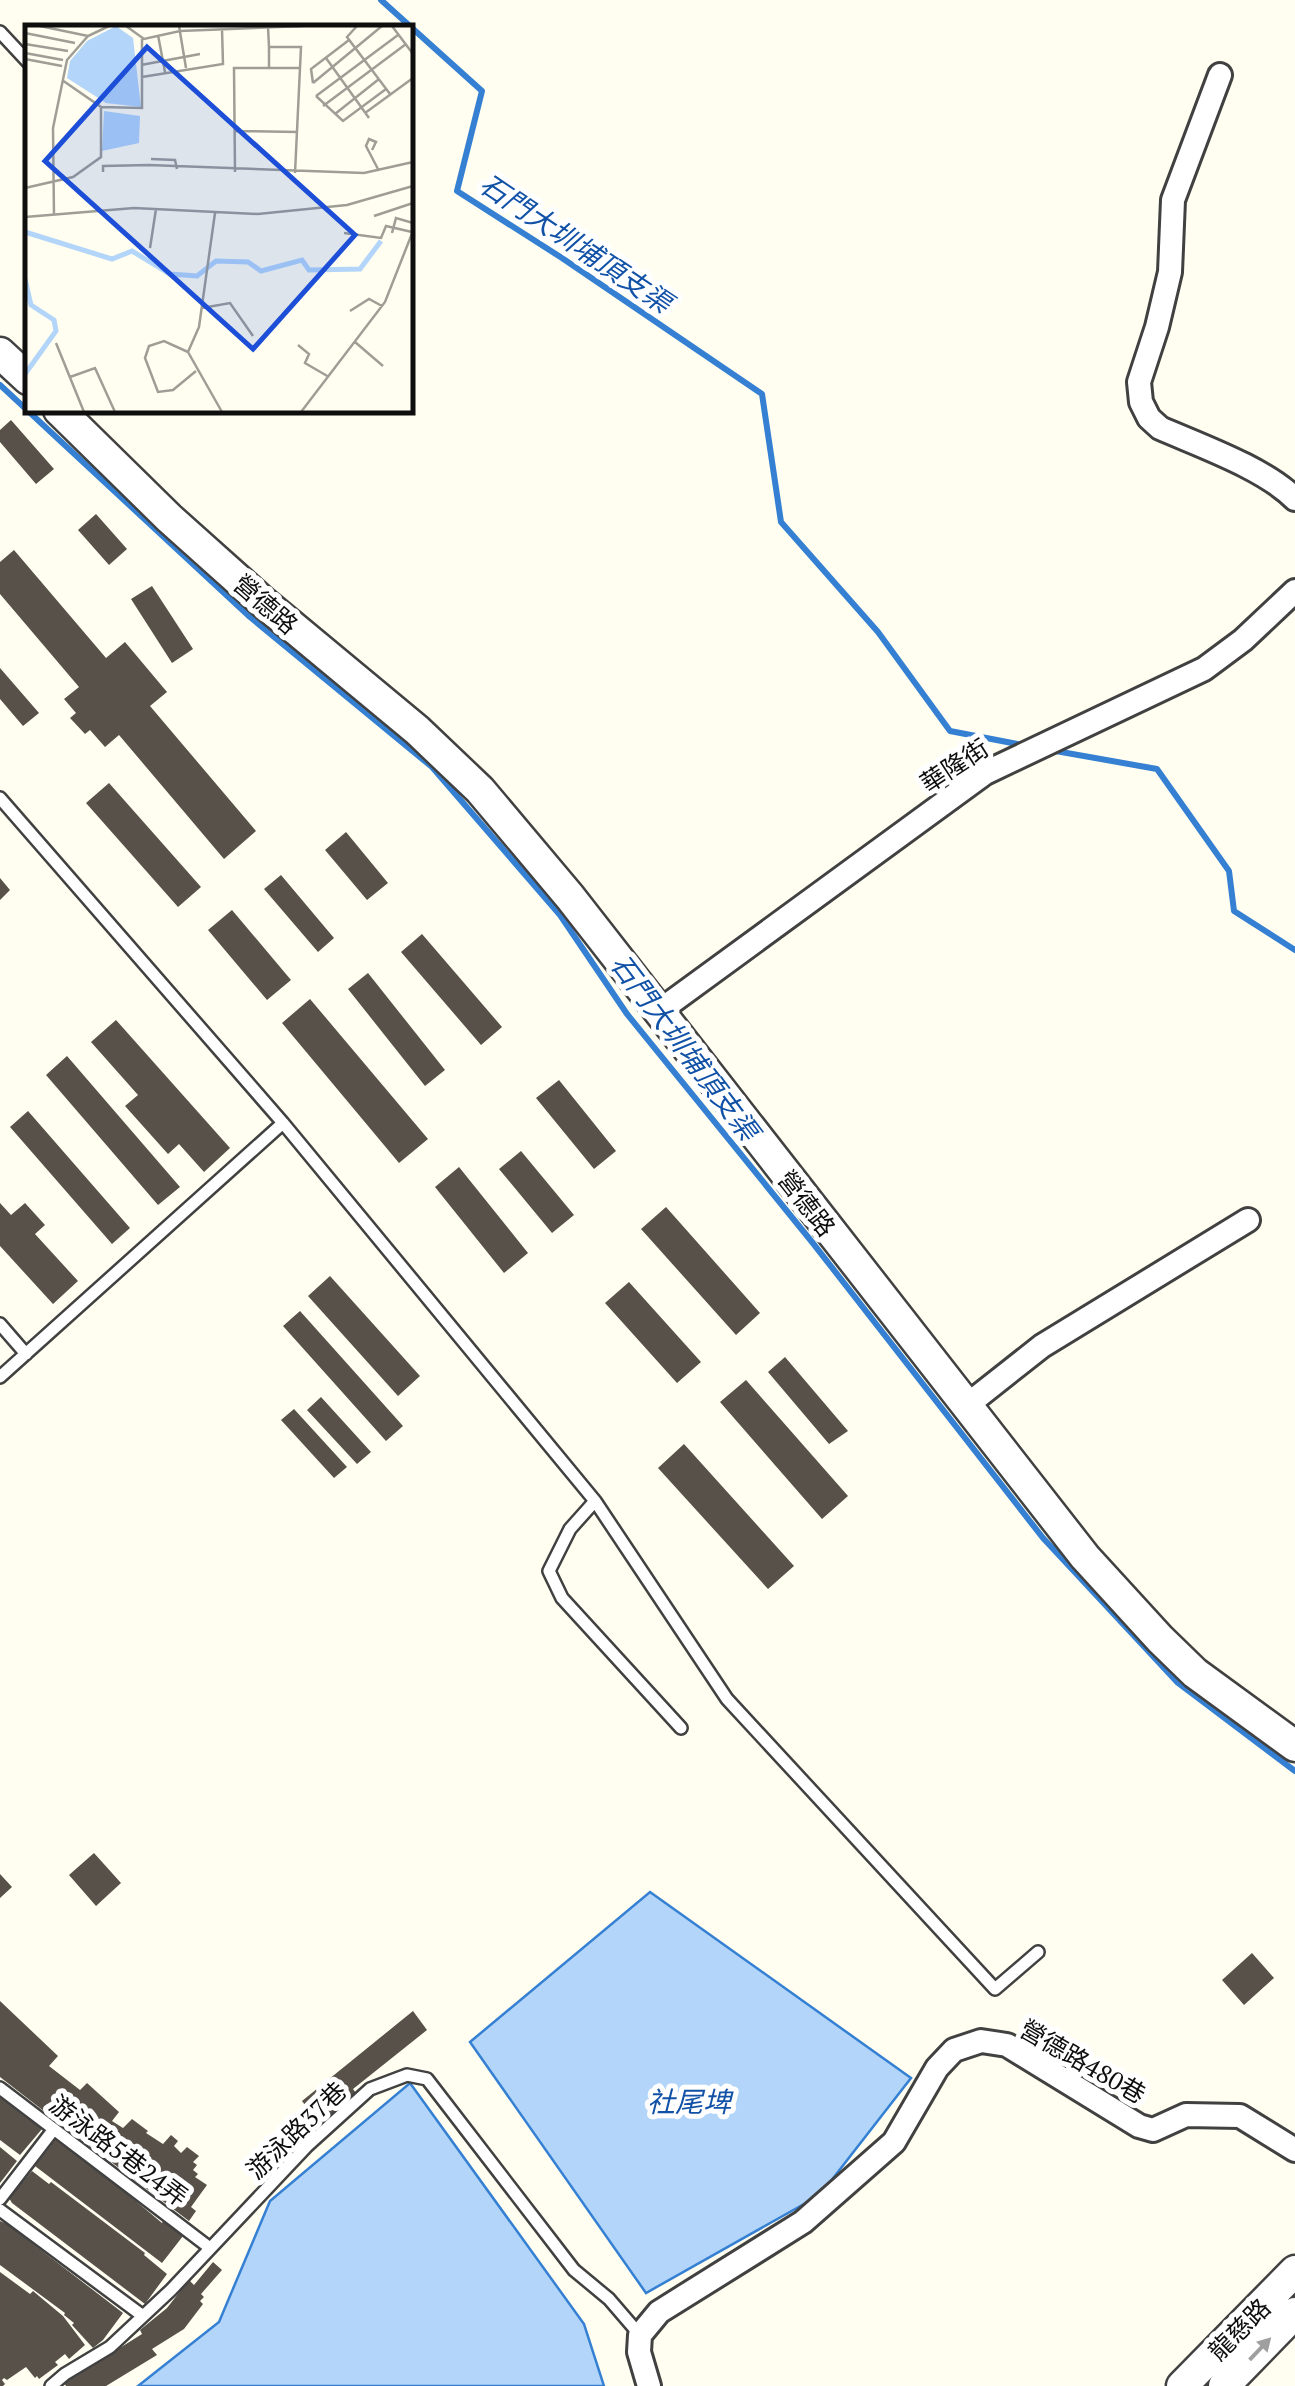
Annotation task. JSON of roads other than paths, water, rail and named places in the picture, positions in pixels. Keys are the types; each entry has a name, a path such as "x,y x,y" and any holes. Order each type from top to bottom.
{"street":[{"path":"1220,75 1173,200 1170,272 1158,327 1139,382 1141,402 1148,418 1160,428 1241,464 1295,499"},
{"path":"0,353 25,376"},
{"name":"營德路","path":"61,412 169,518 417,730 480,790 570,897 1085,1557 1196,1673 1295,1746"},
{"name":"華隆街","path":"658,1012 984,773 1204,668 1243,640 1295,592"},
{"path":"966,1406 1042,1346 1248,1220"},
{"name":"營德路480巷","path":"640,2335 659,2312 803,2222 894,2142 937,2068 954,2050 981,2041 1008,2045 1139,2126 1154,2130 1186,2114 1240,2116 1295,2150"},
{"name":"龍慈路","path":"1182,2386 1295,2271"},
{"name":"龍慈路","path":"1224,2386 1295,2313"},
{"path":"640,2335 639,2352 649,2386"}],"lane":[{"path":"0,32 25,59"},
{"path":"0,798 283,1123 595,1502 727,1700 995,1989 1038,1952"},
{"path":"0,1378 283,1123"},
{"path":"0,1324 26,1354"},
{"path":"595,1502 570,1529 550,1571 562,1598 681,1728"},
{"name":"游泳路37巷","path":"50,2386 110,2348 308,2146 370,2089 407,2074 427,2078 574,2270 609,2299 640,2335"},
{"name":"游泳路5巷24弄","path":"0,2088 210,2248"},
{"path":"0,2199 54,2129"},
{"path":"0,2210 143,2316"}],"water":[{"name":"社尾埤","path":"650,1892 911,2078 820,2195 646,2293 470,2042"},
{"path":"410,2083 584,2324 604,2386 138,2386 219,2322 270,2201"}],"waterway":[{"name":"石門大圳埔頂支渠","path":"381,0 409,25"},
{"name":"石門大圳埔頂支渠","path":"412,28 482,91 457,191 762,394 781,522 878,632 950,731 1028,746"},
{"name":"石門大圳埔頂支渠","path":"0,385 25,408"},
{"name":"石門大圳埔頂支渠","path":"29,412 250,617 432,767 560,915 627,1014 812,1242 1043,1538 1177,1682 1295,1771"},
{"name":"石門大圳埔頂支渠","path":"1050,750 1157,769 1229,871 1234,911 1295,950"}]}
